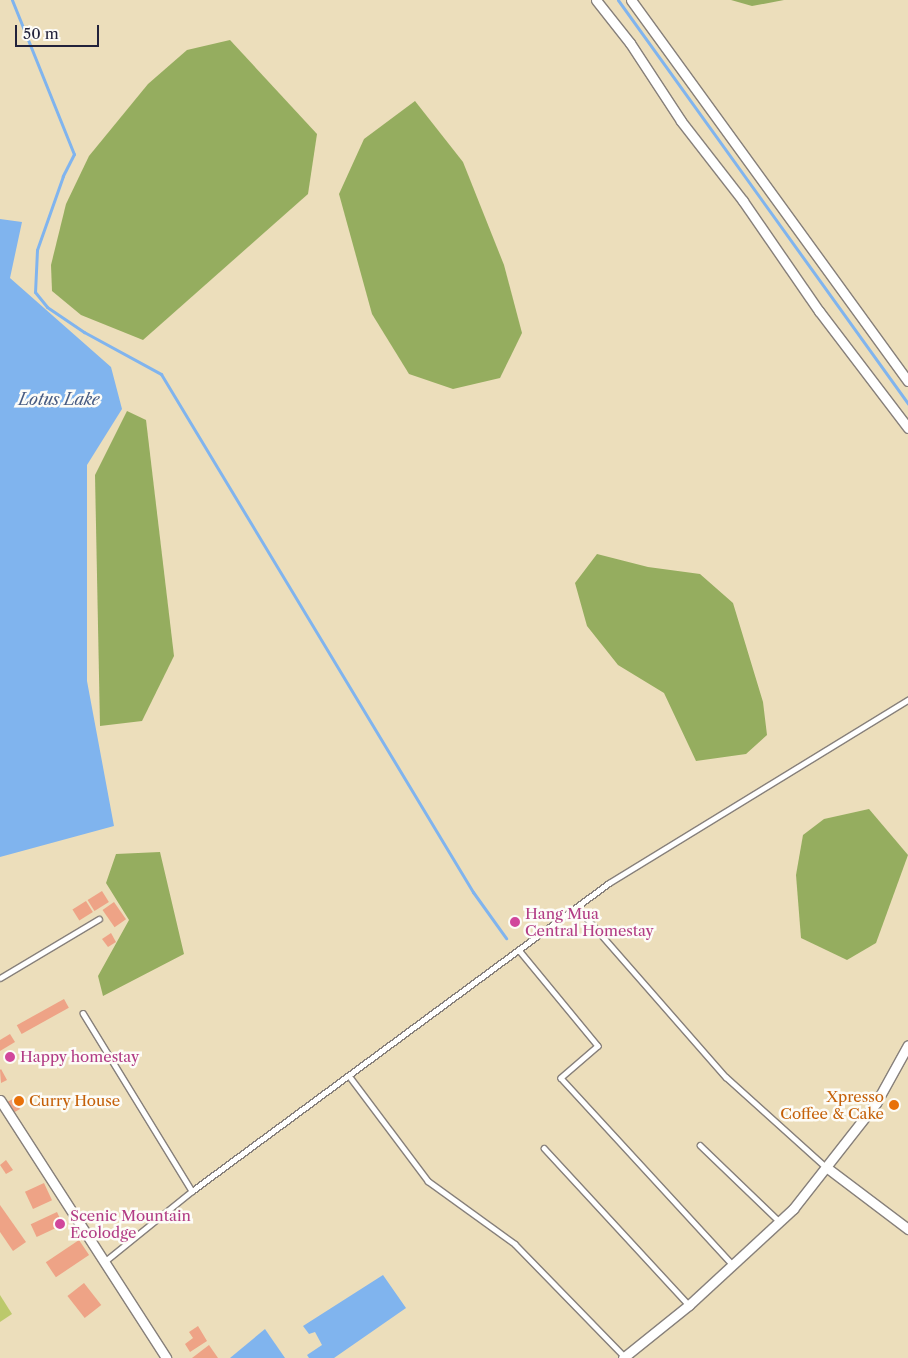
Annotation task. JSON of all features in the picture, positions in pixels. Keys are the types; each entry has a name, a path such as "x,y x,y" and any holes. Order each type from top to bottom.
{"street":[{"path":"596,0 630,43 681,121 908,428"},
{"path":"631,0 908,381"},
{"path":"624,1357 689,1305 780,1222 876,1103 908,1045"},
{"path":"0,1100 103,1263 166,1358"},
{"path":"826,1167 908,1229"}],"lane":[{"path":"103,1263 192,1191 350,1077 370,1058 577,907 709,820 908,700"},
{"path":"577,907 726,1077 826,1167"},
{"path":"0,978 99,919"},
{"path":"519,950 598,1046 561,1078 733,1265"},
{"path":"83,1013 192,1191"},
{"path":"350,1077 428,1181 515,1244 624,1357"},
{"path":"700,1145 780,1222"},
{"path":"544,1148 689,1305"}],"green space":[{"path":"731,0 784,0 752,6"},
{"path":"230,40 317,134 308,194 143,340 81,315 52,291 51,265 66,204 89,156 148,84 187,50"},
{"path":"415,101 463,162 504,265 522,333 500,378 453,389 409,374 372,314 339,194 364,139"},
{"path":"127,411 146,420 174,656 142,721 100,726 95,475"},
{"path":"597,554 648,567 700,574 733,603 763,702 767,735 746,754 696,761 664,693 618,665 587,626 575,583"},
{"path":"869,809 908,855 876,943 847,960 801,938 796,875 803,835 824,819"},
{"path":"160,852 184,954 103,996 98,976 129,920 106,883 116,854"},
{"path":"0,1295 12,1314 0,1322"}],"water":[{"name":"Lotus Lake","path":"0,219 22,222 10,278 111,367 122,409 87,465 87,681 114,826 0,857"},
{"path":"383,1275 406,1308 334,1358 309,1358 307,1355 322,1345 315,1332 309,1334 303,1326"},
{"path":"265,1329 285,1358 230,1358"}],"building":[{"path":"102,891 109,902 94,911 88,900"},
{"path":"86,901 93,912 79,921 72,909"},
{"path":"114,902 126,919 115,927 103,910"},
{"path":"111,933 116,942 108,947 102,939"},
{"path":"64,999 69,1008 22,1034 17,1025"},
{"path":"10,1034 15,1042 0,1051 0,1040"},
{"path":"0,1070 7,1080 1,1083"},
{"path":"13,1099 20,1109 13,1113 7,1102"},
{"path":"6,1160 13,1170 6,1174 0,1165"},
{"path":"44,1183 52,1200 33,1209 25,1192"},
{"path":"0,1205 26,1242 13,1251 0,1232"},
{"path":"57,1212 63,1225 37,1237 31,1224"},
{"path":"79,1240 89,1255 56,1277 46,1262"},
{"path":"84,1283 101,1305 85,1318 67,1296"},
{"path":"198,1326 207,1341 190,1352 185,1344 193,1338 189,1332"},
{"path":"209,1345 218,1358 192,1358"}],"waterway":[{"path":"12,0 74,154 63,176 37,250 35,292 47,307 84,332 161,374 473,892 506,938"},
{"path":"618,0 908,404"}],"place":[{"name":"Hang Mua Central Homestay","path":"515,922"},
{"name":"Happy homestay","path":"10,1057"},
{"name":"Curry House","path":"19,1101"},
{"name":"Xpresso Coffee & Cake","path":"894,1105"},
{"name":"Scenic Mountain Ecolodge","path":"60,1224"}]}
